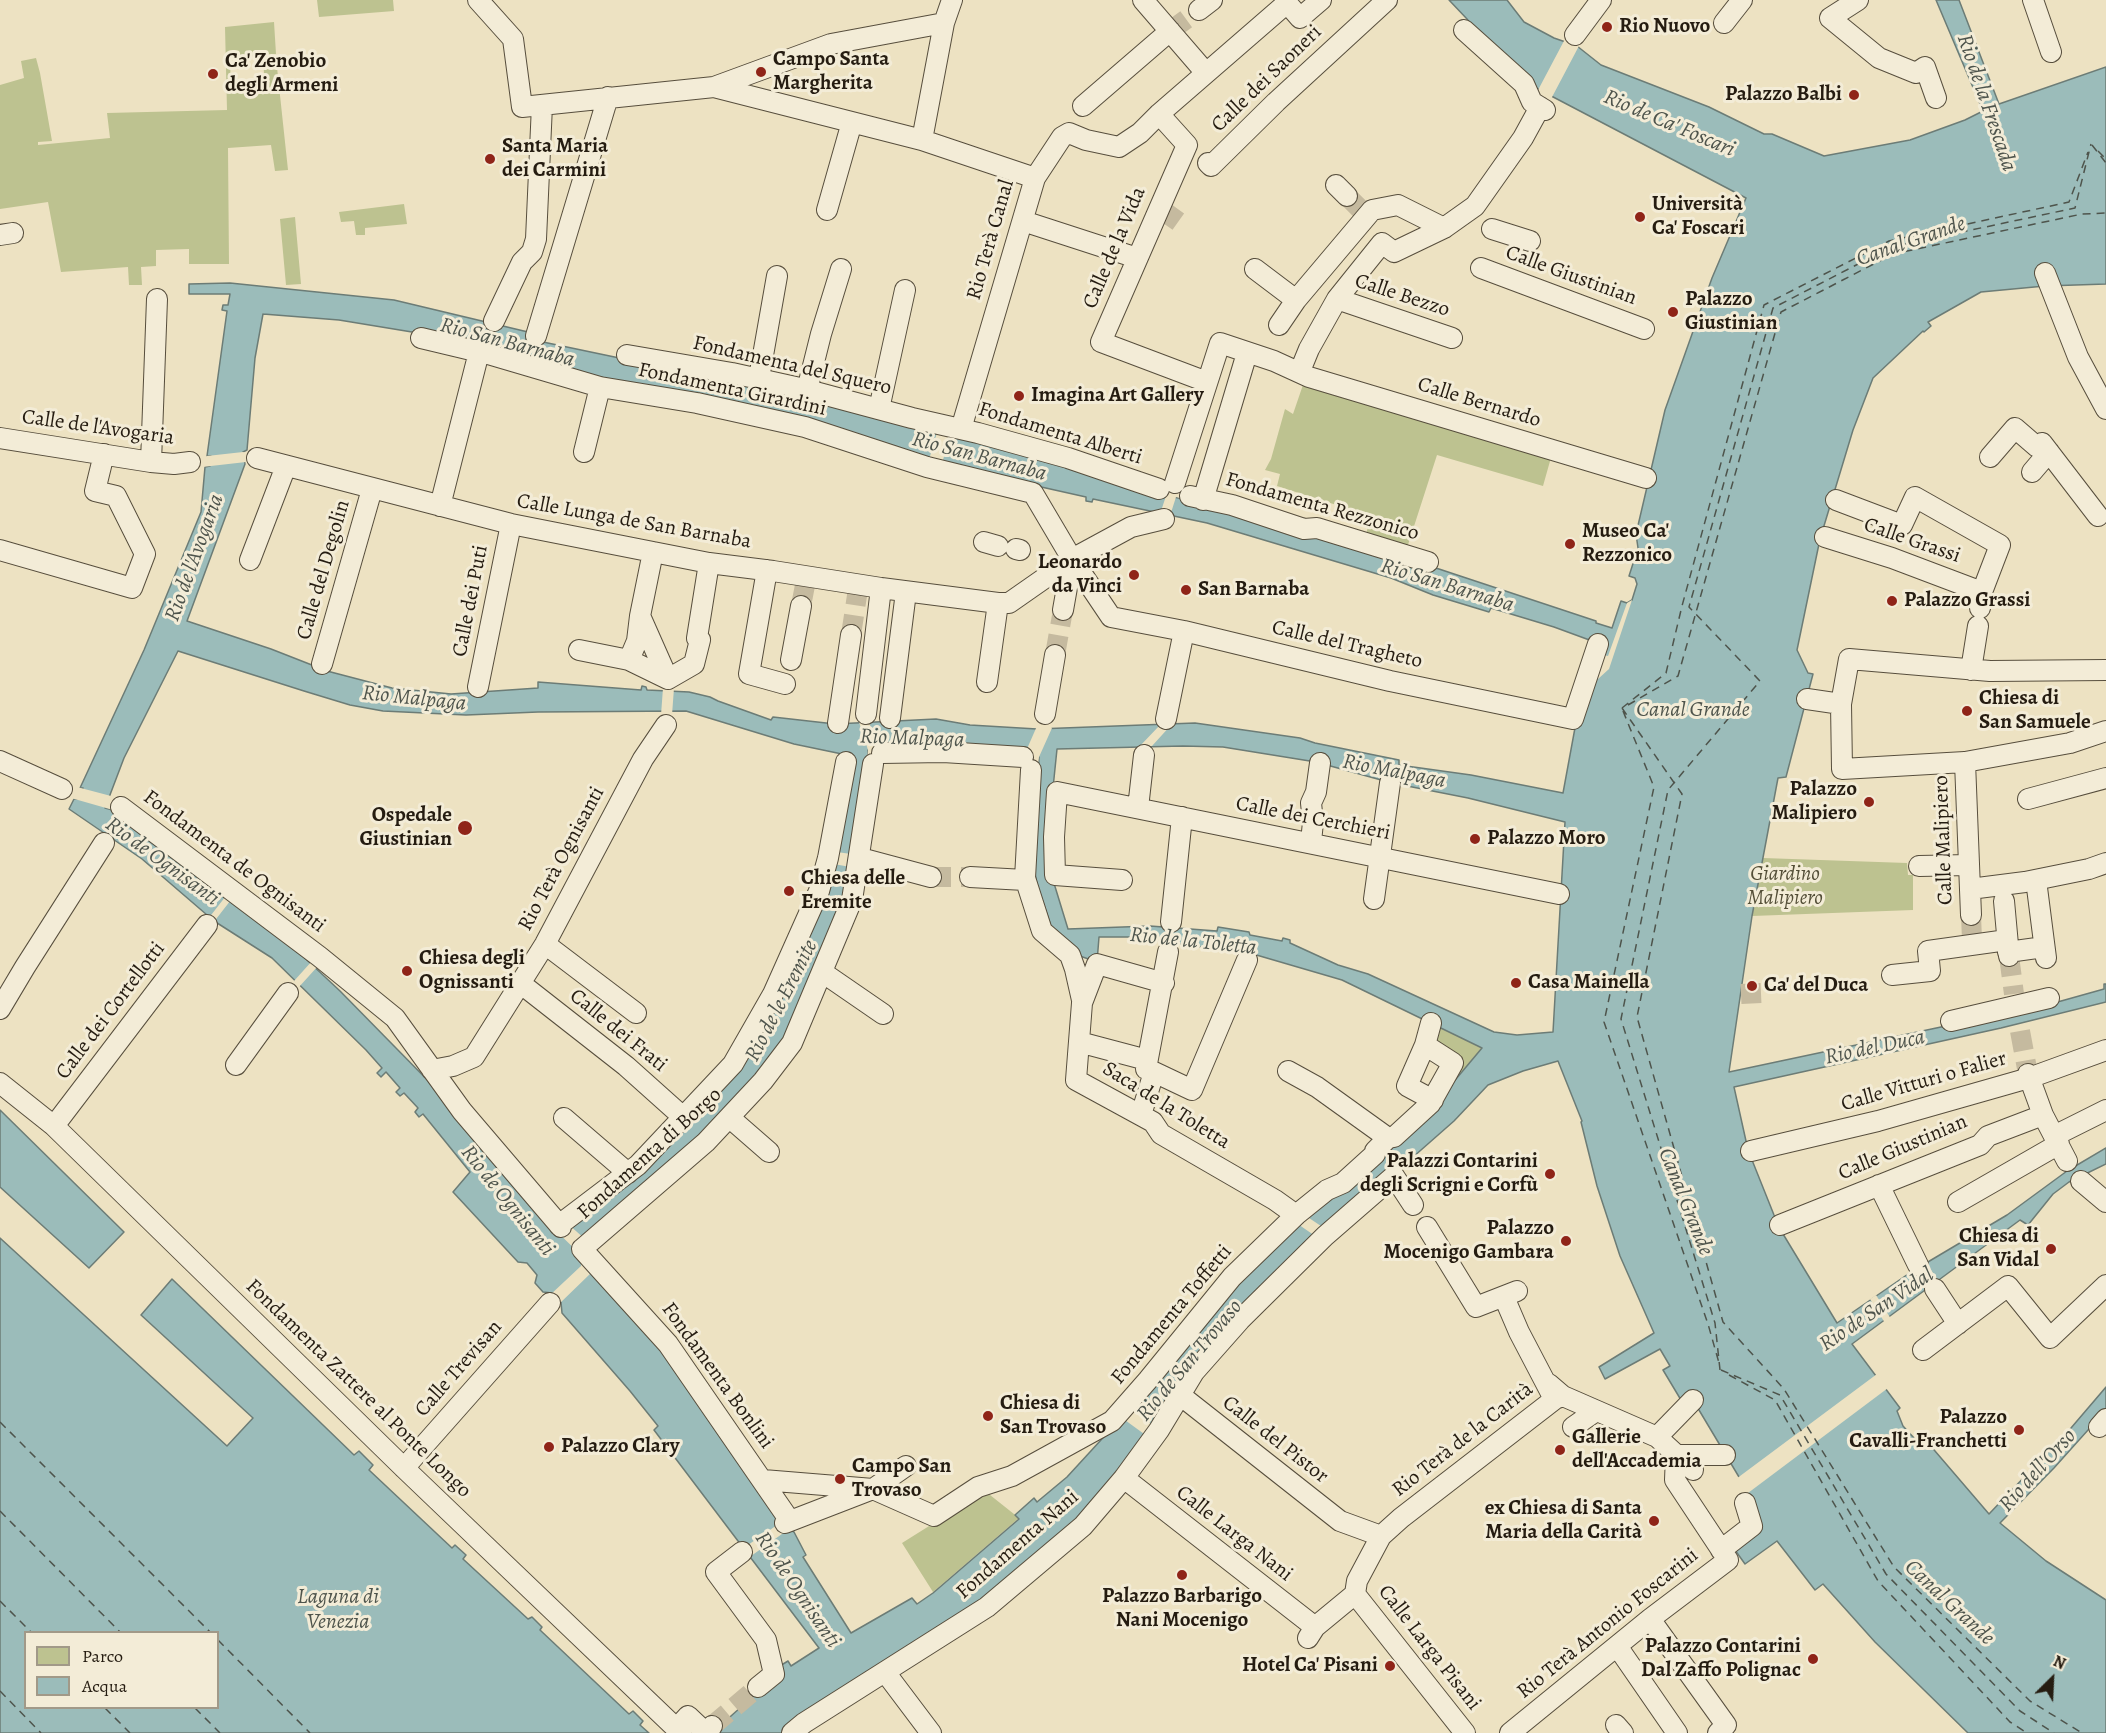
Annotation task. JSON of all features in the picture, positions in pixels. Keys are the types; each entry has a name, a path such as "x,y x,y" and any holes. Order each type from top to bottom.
{"street":[{"path":"478,0 513,39 522,107 714,87 831,44 944,23"},
{"path":"714,87 922,140 944,23 952,0"},
{"path":"1143,0 1206,73"},
{"path":"1035,178 1062,137 1069,133 1086,140 1119,147 1140,133 1287,3 1300,18 1321,0"},
{"name":"Calle dei Saoneri","path":"1208,163 1211,166 1276,102 1387,0"},
{"path":"1575,35 1601,0"},
{"path":"1724,23 1742,0"},
{"path":"1858,0 1830,18 1879,58 1916,72 1925,67 1936,98"},
{"path":"2033,0 2050,51"},
{"path":"1300,371 1309,349 1337,299 1382,243 1394,252 1444,228 1475,206 1542,109 1532,102 1524,84 1464,30"},
{"path":"1083,106 1170,31"},
{"path":"536,336 608,97"},
{"path":"494,321 522,262 532,252 536,239 542,105"},
{"name":"Calle de la Vida","path":"1159,114 1187,145 1101,342 1207,382"},
{"path":"827,210 852,122"},
{"name":"Rio Terà Canal","path":"922,140 1035,178 1023,221 954,427"},
{"path":"1279,325 1296,300 1367,212 1398,205 1444,228"},
{"path":"1023,221 1137,258"},
{"path":"1492,229 1530,241"},
{"name":"Calle Giustinian","path":"1481,268 1644,329"},
{"path":"807,390 841,269"},
{"path":"1255,269 1296,300"},
{"path":"2045,273 2078,357 2106,409"},
{"path":"759,378 777,276"},
{"path":"879,409 906,290"},
{"path":"151,462 157,299"},
{"name":"Calle Bezzo","path":"1337,299 1452,338"},
{"name":"Fondamenta Girardini","path":"421,338 479,352 600,387 760,416 805,427 940,471 1033,493 1072,559"},
{"name":"Calle Bernardo","path":"1207,382 1220,344 1300,371 1309,377 1646,478"},
{"path":"440,506 479,352"},
{"name":"Fondamenta del Squero","path":"627,355 759,378 954,427"},
{"path":"1186,492 1211,473 1247,355"},
{"path":"1186,492 1207,382"},
{"path":"584,452 600,387"},
{"name":"Fondamenta Alberti","path":"954,427 1186,492"},
{"path":"1990,457 2015,428 2037,447 2042,443 2098,516"},
{"name":"Calle de l'Avogaria","path":"0,438 151,462 174,464 190,462"},
{"path":"2032,472 2049,452"},
{"path":"0,550 132,588 145,554 116,496 95,491 104,454"},
{"name":"Calle Lunga de San Barnaba","path":"257,458 511,524 709,563 767,570 858,587 1003,603"},
{"path":"250,561 286,466"},
{"name":"Calle del Degolin","path":"322,664 372,489"},
{"name":"Fondamenta Rezzonico","path":"1186,492 1233,504 1304,529 1317,528 1428,562"},
{"path":"1836,500 1902,525 1915,497 2000,545 1980,608 1971,670"},
{"path":"987,682 1003,603 1072,559 1131,527 1164,519"},
{"name":"Calle dei Puti","path":"478,687 511,524"},
{"name":"Calle Grassi","path":"1825,537 1892,558 1980,608"},
{"path":"629,660 637,641 653,552"},
{"path":"1063,610 1072,559"},
{"name":"Calle del Tragheto","path":"1072,559 1111,617 1390,681 1572,719 1598,644"},
{"path":"668,679 694,664 700,640 697,638 709,563"},
{"path":"767,570 749,674 784,684"},
{"path":"866,714 881,588"},
{"path":"890,718 906,591"},
{"path":"791,660 801,606"},
{"path":"640,616 668,679"},
{"path":"1166,719 1184,632"},
{"path":"838,723 851,635"},
{"path":"579,650 629,660 668,679"},
{"path":"1045,714 1055,655"},
{"path":"2106,669 1971,670 1904,662 1849,659 1841,704 1842,769 1965,762 2070,743 2106,731"},
{"path":"1807,699 1841,704"},
{"name":"Rio Terà Ognisanti","path":"432,1070 453,1066 474,1057 545,944 642,759 666,725"},
{"name":"Fondamenta di Borgo","path":"582,1249 706,1142 763,1080 792,1042 852,900 877,759 943,752 1027,764 1025,880"},
{"path":"1138,808 1144,755"},
{"path":"0,761 62,789"},
{"path":"564,1118 628,1173 733,1064 773,994 819,891 828,858 846,762"},
{"name":"Calle Malipiero","path":"1965,762 1971,915"},
{"path":"1311,842 1313,822 1310,800 1316,792 1320,763"},
{"path":"2028,799 2106,777"},
{"path":"1374,898 1390,783"},
{"name":"Calle dei Cerchieri","path":"1122,880 1055,875 1054,837 1057,792 1559,894"},
{"name":"Fondamenta de Ognisanti","path":"122,807 317,955 395,1018 462,1111 560,1226 628,1173"},
{"path":"1171,922 1182,817"},
{"path":"0,1009 104,843"},
{"path":"860,858 931,877"},
{"path":"1919,866 1969,865"},
{"path":"1970,889 2096,871"},
{"path":"970,877 1025,880 1042,931 1088,969 1164,982"},
{"path":"1892,975 1930,971 1928,951 1972,942 2008,949 2042,951 2036,880"},
{"path":"2004,901 2008,949"},
{"name":"Calle dei Cortellotti","path":"54,1126 207,925"},
{"path":"545,944 636,1013"},
{"path":"1141,1115 1168,952"},
{"path":"1079,1042 1149,1067 1192,1090 1246,960"},
{"name":"Saca de la Toletta","path":"1088,969 1082,1003 1076,1080 1153,1122 1161,1134 1296,1215"},
{"path":"822,972 883,1014"},
{"name":"Calle dei Frati","path":"520,983 626,1066 683,1117"},
{"path":"236,1065 288,993"},
{"path":"1951,1021 2049,998"},
{"path":"1431,1023 1425,1045 1407,1086 1432,1100"},
{"name":"Fondamenta Toffetti","path":"873,1489 934,1516 1007,1470 1112,1421 1232,1277 1296,1215 1327,1190 1342,1183 1432,1100 1453,1063 1425,1045"},
{"name":"Calle Vitturi o Falier","path":"1751,1151 1878,1122 2106,1050"},
{"path":"1288,1071 1317,1087 1389,1138"},
{"path":"2028,1076 2043,1115 2060,1147"},
{"name":"Fondamenta Zattere al Ponte Longo","path":"0,1083 54,1126 404,1468 679,1730"},
{"path":"1958,1202 2060,1147 2106,1110"},
{"name":"Calle Giustinian","path":"1780,1225 1980,1145 1988,1136 2043,1115"},
{"path":"730,1118 769,1152"},
{"name":"Fondamenta Nani","path":"792,1733 804,1723 987,1607 1083,1526 1124,1478 1194,1372 1240,1320 1325,1236 1394,1176 1413,1204"},
{"path":"2081,1181 2106,1202"},
{"path":"1878,1185 1918,1265"},
{"path":"1427,1227 1476,1307 1511,1294 1519,1332 1555,1393 1657,1437 1693,1470"},
{"name":"Fondamenta Bonlini","path":"582,1249 668,1344 763,1480"},
{"path":"1923,1350 2008,1286 2050,1338 2106,1284"},
{"path":"1935,1289 1958,1324"},
{"name":"Calle Trevisan","path":"404,1468 550,1303"},
{"name":"Rio Terà de la Carità","path":"1356,1588 1381,1536 1555,1393"},
{"name":"Calle del Pistor","path":"1180,1395 1340,1521 1381,1536"},
{"path":"1657,1437 1693,1400"},
{"path":"1573,1427 1596,1411"},
{"path":"1676,1455 1725,1455"},
{"path":"1676,1455 1675,1480 1721,1550 1752,1526 1745,1503"},
{"path":"763,1480 787,1522 873,1489 906,1466"},
{"name":"Calle Larga Nani","path":"1124,1478 1312,1632 1356,1588"},
{"path":"763,1480 873,1489"},
{"name":"Rio Terà Antonio Foscarini","path":"1510,1733 1650,1619 1728,1560 1721,1550"},
{"path":"742,1552 716,1572 766,1640 774,1674 758,1687"},
{"name":"Calle Larga Pisani","path":"1356,1588 1466,1733"},
{"path":"1650,1619 1726,1725 1718,1733"},
{"path":"1617,1646 1677,1733"},
{"path":"885,1672 931,1733"},
{"path":"679,1730 688,1716 706,1733 712,1726"}],"green space":[{"path":"317,0 393,0 394,11 319,17"},
{"path":"274,22 276,54 230,59 231,92 265,88 263,59 276,58 288,170 275,171 271,145 228,148 229,264 189,264 189,249 156,250 156,266 141,267 142,285 129,285 128,267 61,272 48,202 0,209 0,85 24,78 21,61 36,58 40,73 52,141 38,142 38,145 110,138 107,113 227,110 225,27"},
{"path":"404,204 407,224 365,228 365,235 356,235 354,221 341,222 339,212"},
{"path":"295,217 301,284 286,285 280,219"},
{"path":"1305,379 1552,454 1543,486 1437,455 1406,551 1365,538 1371,516 1277,486 1280,474 1265,470 1271,459 1285,409 1293,414"},
{"name":"Giardino Malipiero","path":"1763,858 1907,863 1908,875 1913,875 1913,910 1752,916"},
{"path":"1434,1024 1482,1048 1442,1095 1440,1092 1464,1060 1434,1045"},
{"path":"985,1491 1019,1518 933,1592 902,1543"}],"water":[{"path":"1449,0 1507,0 1524,22 1554,38 1577,46 1601,65 1709,107 1764,134 1772,134 1824,156 1910,140 1983,111 1936,0 1959,0 1999,104 2106,67 2106,284 2045,286 1981,292 1928,322 1931,326 1873,378 1853,430 1820,539 1797,650 1808,673 1813,674 1786,777 1778,778 1752,916 1729,1072 2054,1003 2104,989 2104,984 2106,984 2106,1002 2001,1028 1734,1087 1748,1150 1780,1229 1837,1323 1911,1272 2007,1215 2067,1171 2106,1148 2106,1164 2069,1182 2053,1194 2028,1225 2020,1220 1852,1344 1900,1408 1897,1411 1903,1426 1914,1438 1926,1446 1929,1444 1989,1514 2071,1428 2106,1387 2106,1410 2000,1523 2046,1561 2106,1600 2106,1733 1968,1733 1875,1642 1823,1584 1815,1590 1777,1541 1745,1564 1735,1550 1762,1529 1742,1482 1693,1400 1681,1400 1663,1370 1670,1366 1660,1349 1605,1379 1599,1367 1654,1333 1620,1256 1597,1186 1582,1121 1558,1061 1523,1071 1488,1085 1454,1121 1313,1245 1073,1523 986,1601 787,1733 712,1733 760,1690 775,1669 788,1661 791,1666 819,1648 654,1430 658,1426 562,1313 561,1302 552,1293 543,1292 535,1283 537,1275 527,1263 518,1262 453,1192 470,1172 423,1114 419,1117 415,1112 418,1108 404,1093 400,1096 396,1092 400,1088 386,1072 381,1077 377,1073 382,1068 366,1050 272,958 214,921 142,859 69,809 74,799 78,799 83,788 80,788 144,650 201,512 205,467 210,466 211,456 207,456 227,311 222,310 223,305 228,305 230,294 189,294 189,284 230,283 394,300 528,332 543,342 710,377 976,438 1147,492 1189,500 1439,569 1612,628 1621,601 1627,603 1632,600 1637,584 1635,578 1629,576 1638,548 1636,534 1665,410 1712,278 1746,198 1536,88 1479,36","holes":["263,314 339,320 418,333 943,465 1086,497 1086,501 1092,502 1093,499 1207,523 1391,578 1433,595 1489,612 1491,608 1554,627 1603,645 1577,717 1563,793 1471,775 1399,765 1399,760 1300,738 1195,723 1037,729 970,725 936,719 835,724 773,717 771,720 710,697 689,692 647,690 642,686 641,690 538,682 538,688 451,694 392,688 327,671 326,673 317,667 271,649 187,621 245,464 243,452 247,450 255,358","178,651 350,705 383,711 466,715 686,711 794,744 842,754 817,912 738,1066 552,1227 448,1101 340,991 292,946 120,812 105,808 124,758","1223,747 1316,762 1392,783 1468,798 1565,822 1553,1032 1517,1035 1494,1032 1368,974 1338,965 1283,938 1282,941 1218,927 1217,931 1150,926 1068,929 1053,880 1053,788 1057,749","868,750 1039,757 1034,869 1053,932 1077,955 1097,962 1099,937 1130,937 1253,954 1342,980 1482,1048 1435,1104 1236,1279 1123,1416 1067,1477 1037,1502 1034,1498 1015,1515 1019,1519 933,1593 917,1604 912,1598 851,1633 803,1557 806,1555 794,1532 789,1529 698,1396 599,1273 582,1256 752,1089 789,1038 848,899 868,772"]},
{"path":"0,1110 124,1232 89,1268 0,1187"},
{"name":"Laguna di Venezia","path":"0,1238 227,1446 253,1418 141,1315 172,1279 354,1455 359,1451 373,1465 369,1470 452,1548 455,1545 466,1555 463,1559 528,1619 532,1617 542,1627 540,1630 629,1714 633,1711 643,1721 640,1725 649,1733 0,1733"}],"pier":[{"path":"1565,39 1580,44 1551,99 1537,92"},
{"path":"939,426 951,429 941,468 928,463"},
{"path":"243,452 248,453 246,453 246,462 202,467 207,464 208,459 204,458 207,456"},
{"path":"1158,491 1189,497 1189,500 1176,497 1169,519 1159,517 1166,496"},
{"path":"1632,600 1609,669 1598,679 1592,677 1600,654 1608,656 1627,603"},
{"path":"663,688 674,688 672,715 661,715"},
{"path":"868,718 877,749 882,753 871,753 871,764 867,763 868,750 859,722"},
{"path":"1172,724 1152,746 1139,747 1160,725"},
{"path":"1037,726 1052,728 1039,757 1037,771 1035,770 1036,760 1023,758"},
{"path":"77,787 111,796 109,806 121,809 120,812 71,798 76,796 79,790"},
{"path":"830,851 858,855 856,868 828,863"},
{"path":"229,892 234,896 213,923 208,919"},
{"path":"312,961 318,966 299,987 294,981"},
{"path":"1300,1212 1330,1232 1321,1240 1292,1220"},
{"path":"566,1222 587,1241 580,1254 552,1227"},
{"path":"582,1256 599,1273 590,1274 558,1305 549,1296 581,1266"},
{"path":"1926,1263 1941,1284 1929,1292 1916,1270"},
{"path":"1876,1295 1891,1319 1885,1323 1870,1299"},
{"path":"1877,1374 1888,1388 1744,1496 1736,1479"},
{"path":"1127,1405 1158,1429 1151,1439 1118,1415"},
{"path":"783,1521 789,1529 751,1556 742,1549"}],"ferry route":[{"path":"1720,1370 1715,1323 1621,1019 1668,790 1760,681 1689,607 1773,308 1891,247 2075,208 2091,144"},
{"path":"2092,145 2106,163"},
{"path":"2098,151 2106,159"},
{"path":"1622,708 1666,673 1764,305 1889,241 2069,202 2088,152"},
{"path":"1628,705 1678,676 1781,312 1893,254 2082,214 2106,213"},
{"path":"1622,708 1682,794 1637,1017 1723,1322 1784,1389 1894,1567 2030,1701 2082,1733"},
{"path":"1623,711 1654,787 1604,1022 1708,1324 1719,1363"},
{"path":"1721,1370 1780,1395 1886,1574 2020,1711 2054,1733"},
{"path":"1729,1375 1775,1400 1878,1581 2010,1722 2027,1733"},
{"path":"0,1422 209,1631"},
{"path":"0,1511 119,1631"},
{"path":"0,1601 30,1631"},
{"path":"219,1641 310,1733"},
{"path":"0,1691 41,1733"},
{"path":"106,1709 130,1733"},
{"path":"196,1709 220,1733"}],"tunnel":[{"path":"1170,31 1199,10"},
{"path":"1347,196 1362,211"},
{"path":"1162,210 1186,227"},
{"path":"801,606 806,580"},
{"path":"851,635 858,589"},
{"path":"1055,655 1063,610"},
{"path":"931,877 970,877"},
{"path":"1971,915 1972,940"},
{"path":"2009,956 2014,994"},
{"path":"1741,994 1763,993"},
{"path":"2020,1031 2028,1074"},
{"path":"712,1726 758,1687"}],"place":[{"name":"Rio Nuovo","path":"1607,27"},
{"name":"Campo Santa Margherita","path":"761,72"},
{"name":"Ca' Zenobio degli Armeni","path":"213,74"},
{"name":"Palazzo Balbi","path":"1854,95"},
{"name":"Santa Maria dei Carmini","path":"490,159"},
{"name":"Università Ca' Foscari","path":"1640,217"},
{"name":"Palazzo Giustinian","path":"1673,312"},
{"name":"Imagina Art Gallery","path":"1019,396"},
{"name":"Museo Ca' Rezzonico","path":"1570,544"},
{"name":"Leonardo da Vinci","path":"1134,575"},
{"name":"San Barnaba","path":"1186,590"},
{"name":"Palazzo Grassi","path":"1892,601"},
{"name":"Chiesa di San Samuele","path":"1967,711"},
{"name":"Palazzo Malipiero","path":"1869,802"},
{"name":"Ospedale Giustinian","path":"465,828"},
{"name":"Palazzo Moro","path":"1475,839"},
{"name":"Chiesa delle Eremite","path":"789,891"},
{"name":"Chiesa degli Ognissanti","path":"407,971"},
{"name":"Casa Mainella","path":"1516,983"},
{"name":"Ca' del Duca","path":"1752,986"},
{"name":"Palazzi Contarini degli Scrigni e Corfù","path":"1550,1174"},
{"name":"Palazzo Mocenigo Gambara","path":"1566,1241"},
{"name":"Chiesa di San Vidal","path":"2051,1249"},
{"name":"Chiesa di San Trovaso","path":"988,1416"},
{"name":"Palazzo Cavalli-Franchetti","path":"2019,1430"},
{"name":"Palazzo Clary","path":"549,1447"},
{"name":"Gallerie dell'Accademia","path":"1560,1450"},
{"name":"Campo San Trovaso","path":"840,1479"},
{"name":"ex Chiesa di Santa Maria della Carità","path":"1654,1521"},
{"name":"Palazzo Barbarigo Nani Mocenigo","path":"1182,1575"},
{"name":"Palazzo Contarini Dal Zaffo Polignac","path":"1813,1659"},
{"name":"Hotel Ca' Pisani","path":"1390,1666"}],"water label":[{"name":"Rio de la Frescada","path":"1986,103"},
{"name":"Rio de Ca' Foscari","path":"1669,124"},
{"name":"Canal Grande","path":"1911,242"},
{"name":"Rio San Barnaba","path":"507,343"},
{"name":"Rio San Barnaba","path":"979,457"},
{"name":"Rio de l'Avogaria","path":"195,558"},
{"name":"Rio San Barnaba","path":"1447,586"},
{"name":"Rio Malpaga","path":"414,699"},
{"name":"Canal Grande","path":"1693,711"},
{"name":"Rio Malpaga","path":"912,739"},
{"name":"Rio Malpaga","path":"1394,772"},
{"name":"Rio de Ognisanti","path":"162,862"},
{"name":"Rio de la Toletta","path":"1193,942"},
{"name":"Rio de le Eremite","path":"782,1001"},
{"name":"Rio del Duca","path":"1875,1048"},
{"name":"Rio de Ognisanti","path":"507,1201"},
{"name":"Canal Grande","path":"1685,1202"},
{"name":"Rio de San Vidal","path":"1877,1310"},
{"name":"Rio de San Trovaso","path":"1190,1361"},
{"name":"Rio dell'Orso","path":"2038,1471"},
{"name":"Rio de Ognisanti","path":"797,1590"},
{"name":"Canal Grande","path":"1949,1603"}]}
